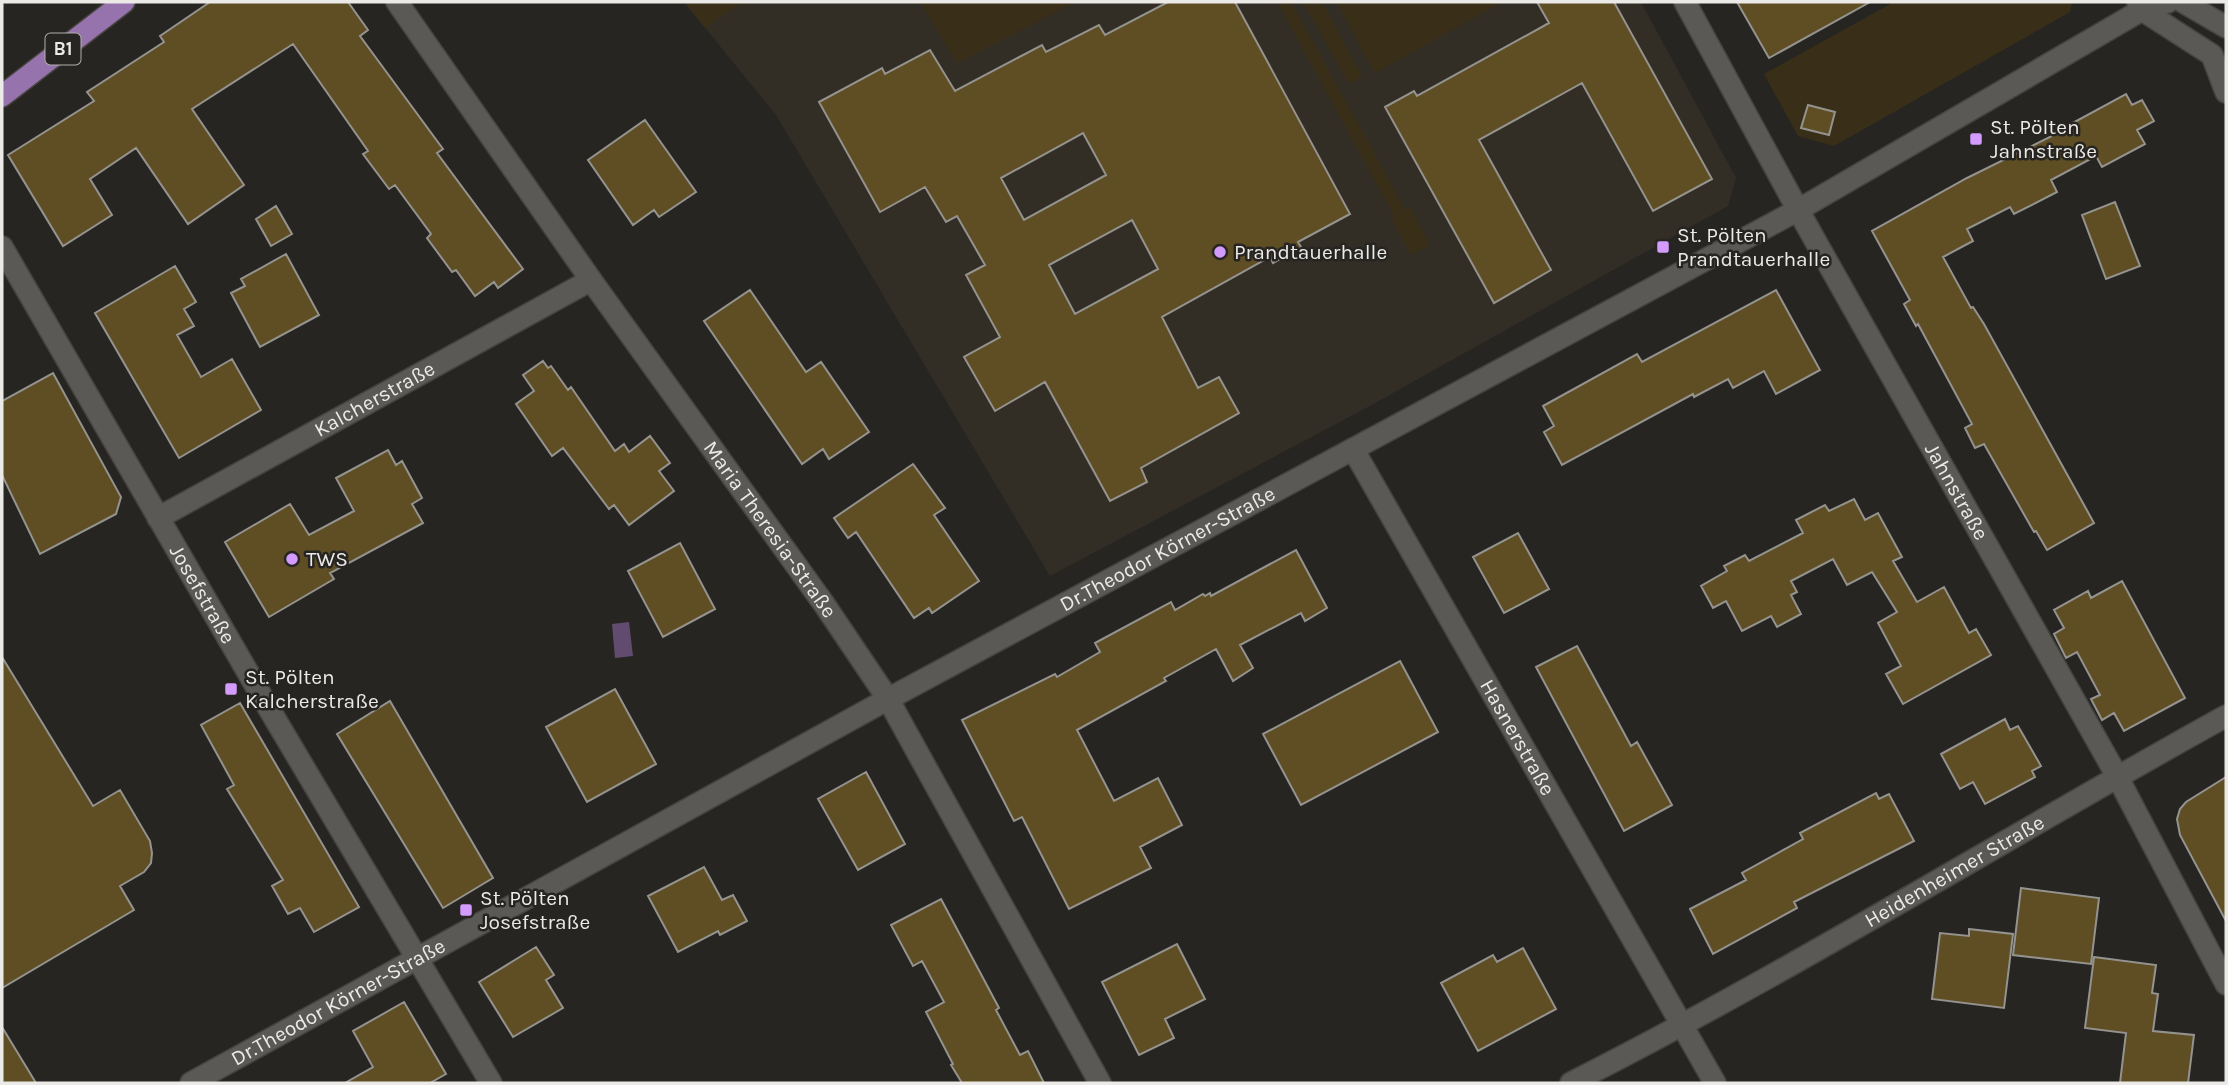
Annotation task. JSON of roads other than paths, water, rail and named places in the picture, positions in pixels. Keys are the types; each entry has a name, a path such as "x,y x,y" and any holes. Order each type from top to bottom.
{"main road":[{"name":"B1","path":"2,96 124,2"}],"street":[{"name":"Maria Theresia-Straße","path":"397,2 591,280 824,604 888,699 1100,1083"},
{"name":"Jahnstraße","path":"1685,2 1798,210 2116,776 2226,984"},
{"name":"Dr.Theodor Körner-Straße","path":"191,1083 888,699 1798,210 2139,6 2168,2"},
{"path":"2183,2 2226,27"},
{"path":"2139,6 2212,55 2226,92"},
{"name":"Josefstraße","path":"2,247 415,958 491,1083"},
{"name":"Kalcherstraße","path":"158,518 591,280"},
{"name":"Hasnerstraße","path":"1353,449 1683,1026"},
{"name":"Heidenheimer Straße","path":"1571,1083 1683,1026 2116,776 2226,716"},
{"path":"1683,1026 1715,1083"}],"place":[{"name":"St. Pölten Jahnstraße","path":"1976,139"},
{"name":"St. Pölten Prandtauerhalle","path":"1663,247"},
{"name":"Prandtauerhalle","path":"1220,252"},
{"name":"TWS","path":"292,559"},
{"name":"St. Pölten Kalcherstraße","path":"231,689"},
{"name":"St. Pölten Josefstraße","path":"466,910"}]}
